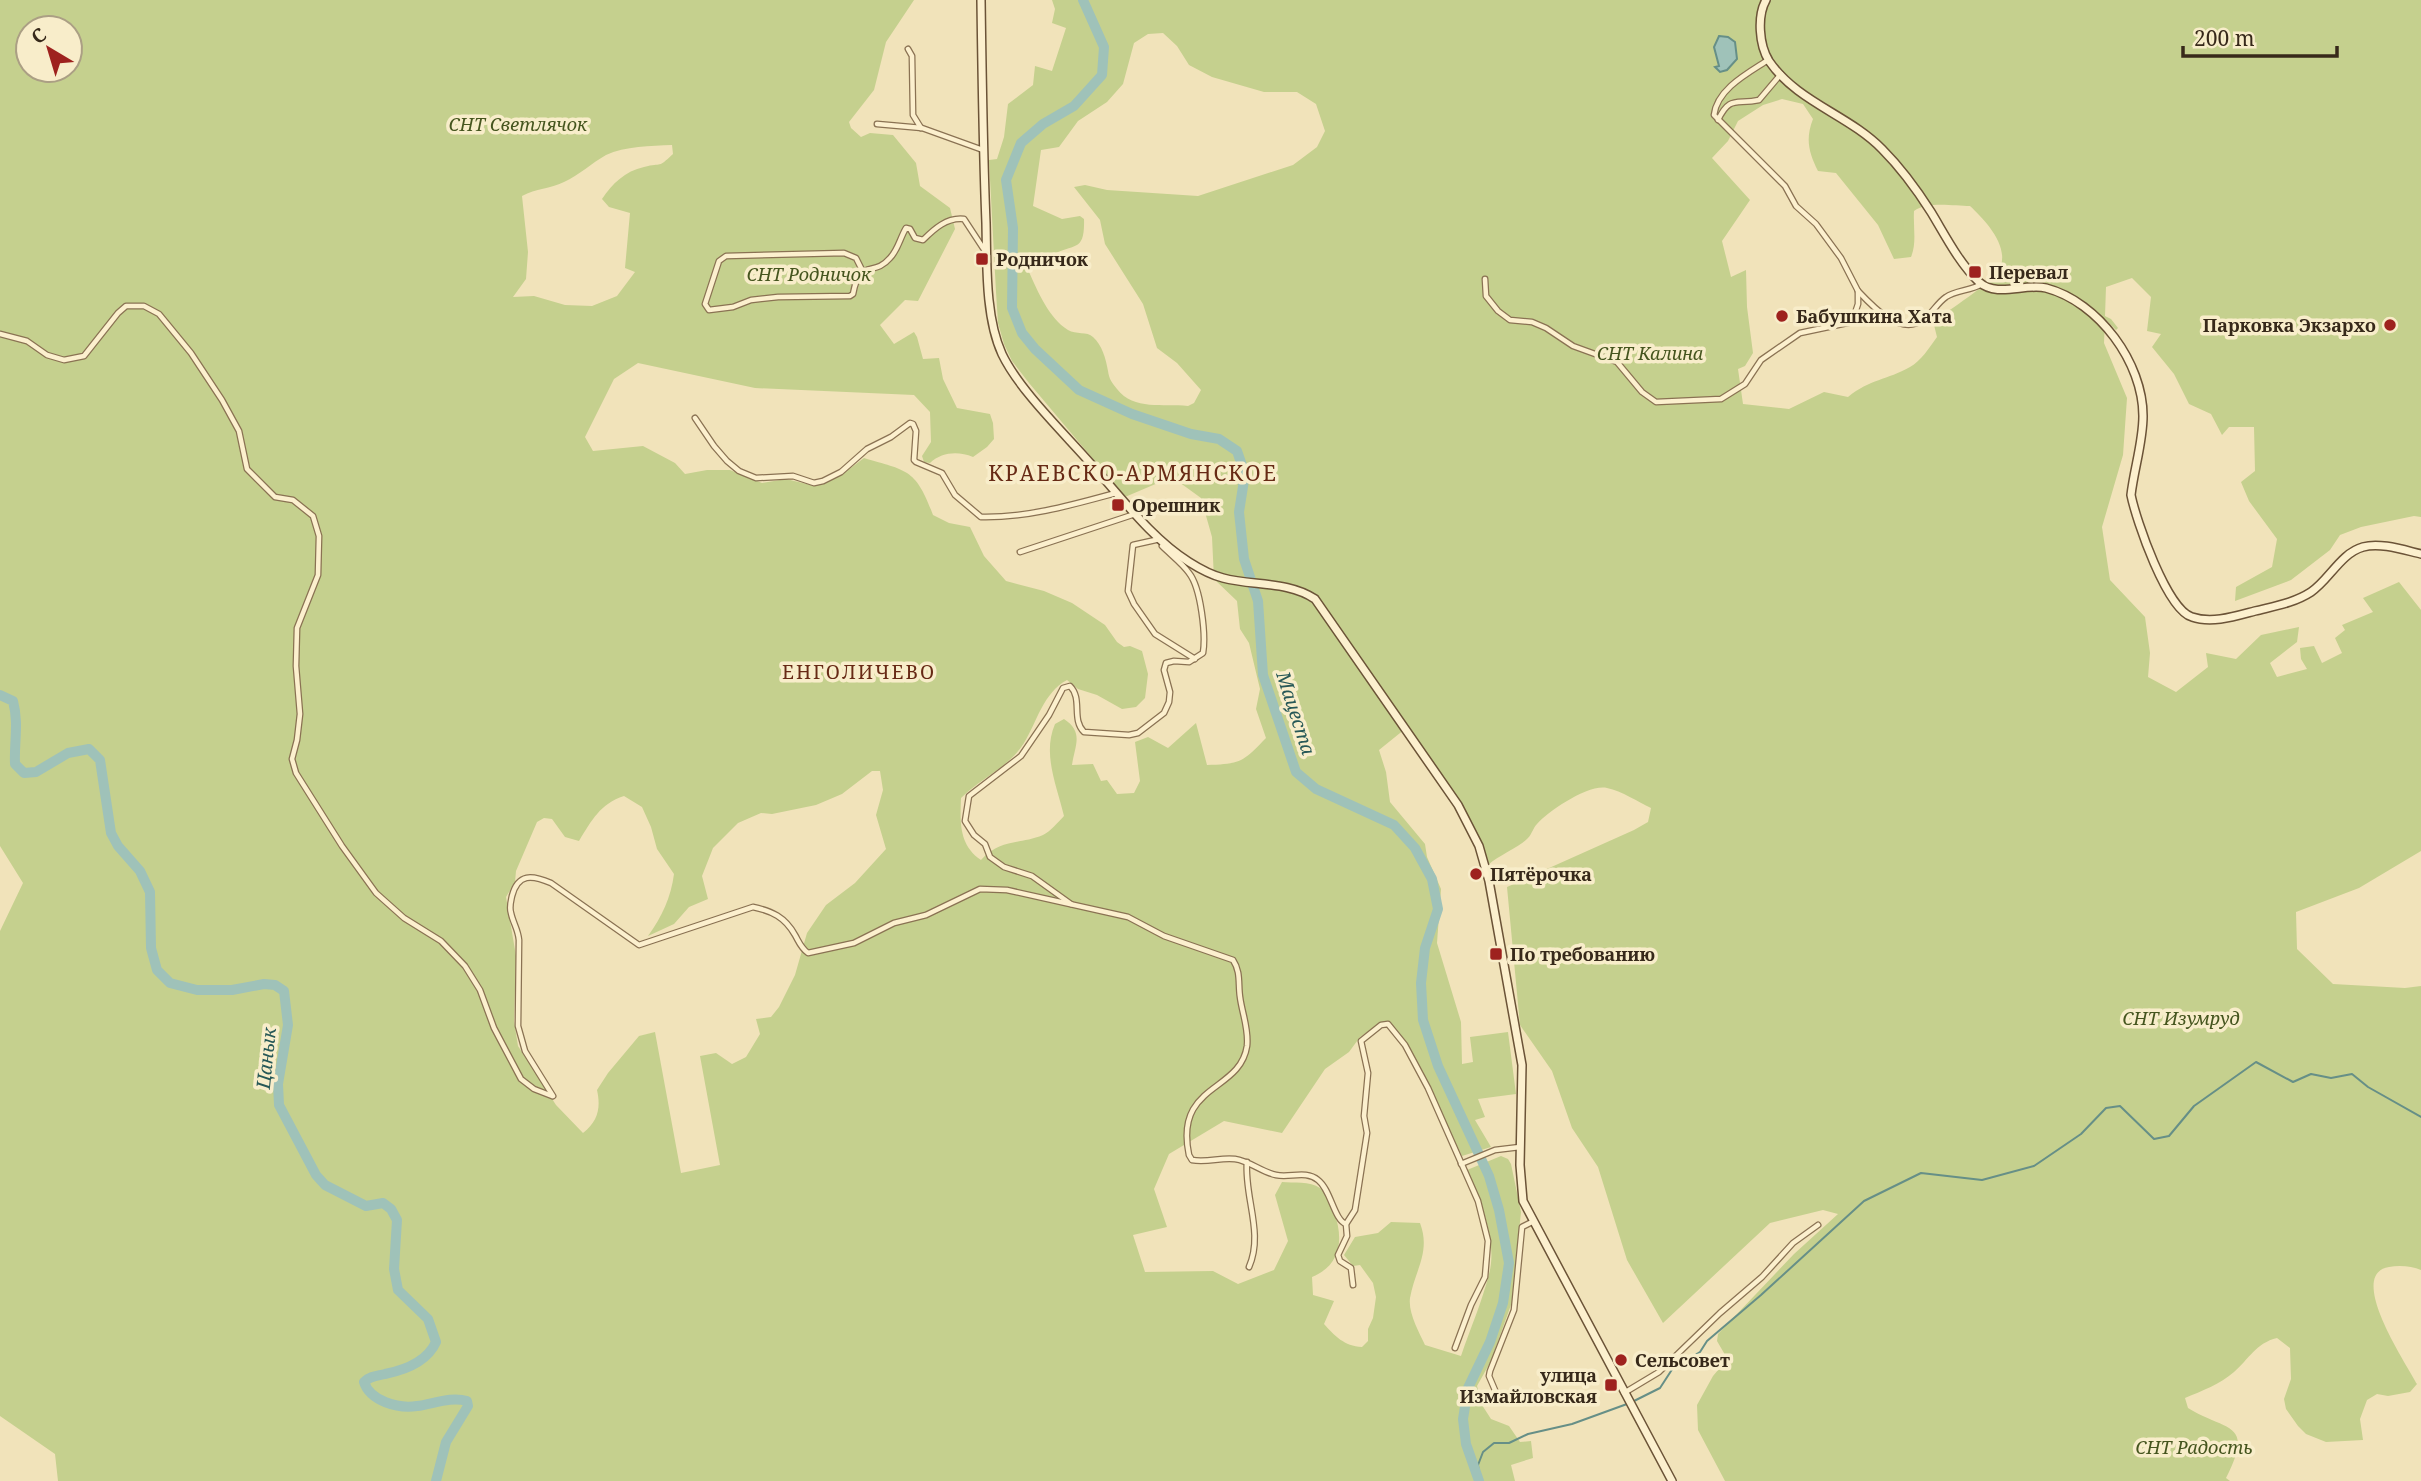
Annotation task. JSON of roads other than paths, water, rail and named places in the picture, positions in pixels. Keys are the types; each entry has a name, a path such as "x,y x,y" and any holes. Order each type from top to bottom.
{"street":[{"path":"981,0 986,252 994,330 1006,362 1019,381 1190,574 1196,589 1205,645 1203,653 1195,659 1166,663 1164,670 1170,691 1166,710 1138,733 1129,735 1084,732 1078,722 1074,690 1070,686 1063,688 1049,715 1021,756 969,796 965,821 974,835 985,844 990,857 1004,867 1032,876 1072,905"},
{"path":"1766,0 1760,20 1768,60 1820,106 1846,121 1883,149 1913,186 1946,238 1982,284 1996,289 2036,287 2054,291 2094,317 2125,354 2137,381 2143,415 2131,495 2134,508 2156,566 2173,599 2187,615 2212,620 2297,601 2315,590 2352,552 2363,547 2376,545 2421,554"},
{"path":"908,50 912,56 913,115 922,128"},
{"path":"1768,60 1743,76 1724,94 1714,111 1718,121 1785,186 1796,206 1816,224 1841,258 1858,291 1898,323 1907,325 1924,320 1950,295 1982,284"},
{"path":"1718,121 1727,105 1759,100 1781,74"},
{"path":"877,124 922,128 983,150"},
{"path":"862,270 856,258 844,253 726,256 719,261 705,304 709,310 778,297 852,295 862,270 888,261 896,252 906,228 910,229 915,239 923,240 934,229 960,218 964,219 986,252"},
{"path":"1485,279 1486,296 1498,311 1510,320 1546,328 1573,346 1617,362 1642,392 1656,401 1721,400 1745,384 1761,360 1800,334 1852,322 1858,304 1858,291"},
{"path":"1858,304 1866,299"},
{"path":"0,334 27,341 47,355 64,360 84,356 126,306 144,306 159,314 191,353 222,401 239,431 247,469 275,496 293,500 313,516 319,536 318,575 297,628 296,666 300,714 292,759 296,773 342,846 376,893 404,918 441,942 465,966 480,990 494,1028 521,1079 534,1089 552,1096 525,1051 517,1026 519,940 510,904 520,879 538,877 551,883 639,945 753,907 769,910 785,920 808,953 854,943 881,928 926,915 980,888 1007,890 1128,917 1164,936 1185,941 1233,960 1238,968 1239,996 1247,1028 1247,1045 1236,1068 1200,1098 1189,1114 1188,1151 1192,1160 1203,1162 1225,1158 1247,1162 1274,1175 1307,1174 1319,1180 1332,1201 1339,1220 1346,1224"},
{"path":"695,418 726,461 756,478 793,476 814,483 823,481 841,472 867,449 911,423 916,431 914,460 942,473 955,495 981,517 1005,517 1117,493"},
{"path":"1020,552 1136,514"},
{"path":"1195,659 1155,634 1134,604 1128,591 1133,545 1159,540 1208,573 1224,578 1283,586 1304,593 1320,605 1458,805 1479,846 1489,881 1522,1065 1523,1201 1672,1481"},
{"path":"1353,1285 1351,1268 1340,1261 1338,1255 1347,1236 1346,1224 1355,1210 1367,1133 1364,1115 1368,1073 1361,1041 1381,1025 1388,1024 1405,1045 1428,1088 1478,1201 1488,1241 1485,1277 1455,1348"},
{"path":"1461,1164 1495,1150 1521,1147"},
{"path":"1247,1162 1245,1181 1255,1238 1249,1267"},
{"path":"1500,1402 1489,1376 1514,1310 1522,1227 1532,1222"},
{"path":"1625,1395 1659,1372 1762,1277 1793,1243 1818,1225"}],"water":[{"path":"1719,36 1728,37 1735,42 1737,59 1727,70 1720,72 1715,67 1719,66 1714,47"}],"waterway":[{"name":"Мацеста","path":"1083,0 1104,47 1102,75 1074,106 1043,124 1021,143 1006,180 1013,228 1012,308 1022,333 1035,349 1079,390 1132,414 1191,434 1219,439 1237,451 1245,474 1239,512 1244,559 1258,601 1263,675 1296,772 1316,789 1394,825 1415,848 1432,879 1438,909 1425,948 1421,983 1423,1020 1438,1066 1489,1176 1499,1210 1509,1263 1503,1303 1490,1342 1468,1388 1463,1419 1466,1444 1479,1481"},
{"name":"Цанык","path":"0,695 13,701 16,725 15,764 24,773 36,772 68,753 89,749 100,760 111,833 118,846 140,871 150,892 151,948 157,970 170,983 197,990 232,990 264,984 275,985 284,991 288,1025 278,1084 279,1105 316,1175 325,1185 366,1206 383,1203 391,1209 397,1220 394,1269 398,1290 428,1319 436,1342 427,1355 415,1364 371,1377 364,1382 367,1389 378,1399 393,1405 410,1407 448,1400 467,1401 468,1406 446,1442 436,1481"},
{"path":"1632,1402 1660,1388 1673,1368 1700,1352 1707,1341 1864,1201 1921,1173 1982,1180 2034,1166 2081,1134 2106,1108 2120,1106 2154,1139 2169,1136 2194,1106 2256,1062 2293,1082 2311,1074 2331,1078 2352,1074 2368,1087 2421,1117"},
{"path":"1480,1481 1478,1465 1483,1452 1494,1443 1509,1443 1528,1434 1572,1424 1627,1404"}],"place":[{"name":"Родничок","path":"982,259"},
{"name":"Перевал","path":"1975,272"},
{"name":"Бабушкина Хата","path":"1782,316"},
{"name":"Парковка Экзархо","path":"2390,325"},
{"name":"Орешник","path":"1118,505"},
{"name":"Пятёрочка","path":"1476,874"},
{"name":"По требованию","path":"1496,954"},
{"name":"Сельсовет","path":"1621,1360"},
{"name":"улица Измайловская","path":"1611,1385"}],"district":[{"name":"КРАЕВСКО-АРМЯНСКОЕ","path":"1133,473"},
{"name":"ЕНГОЛИЧЕВО","path":"859,672"}],"park label":[{"name":"СНТ Светлячок","path":"518,124"},
{"name":"СНТ Родничок","path":"809,274"},
{"name":"СНТ Калина","path":"1650,353"},
{"name":"СНТ Изумруд","path":"2181,1018"},
{"name":"СНТ Радость","path":"2194,1447"}]}
